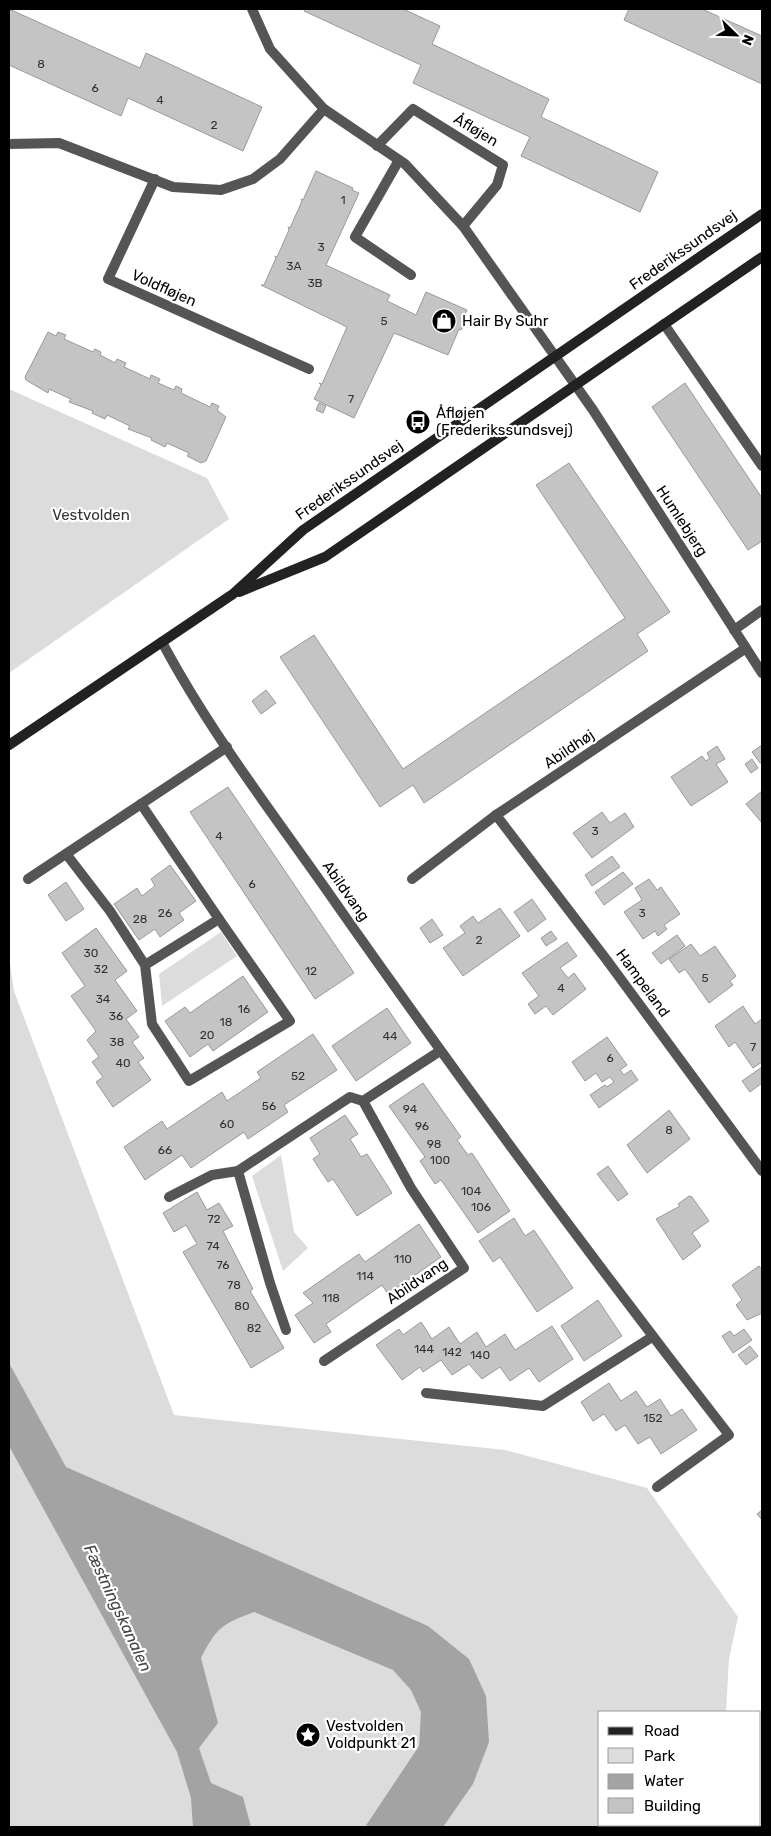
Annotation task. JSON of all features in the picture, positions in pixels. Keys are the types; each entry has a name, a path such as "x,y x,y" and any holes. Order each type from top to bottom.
{"main road":[{"name":"Frederikssundsvej","path":"9,745 233,594 303,530 762,214"},
{"name":"Frederikssundsvej","path":"233,594 325,557 762,257"}],"street":[{"path":"252,9 270,50 324,109 398,160 463,226 535,325 575,386"},
{"path":"9,144 59,143 173,187 221,190 253,179 280,159 324,109"},
{"name":"Åfløjen","path":"377,146 413,109 504,165 497,185 463,226"},
{"path":"398,160 354,237 411,275"},
{"name":"Voldfløjen","path":"155,179 108,279 310,369"},
{"path":"664,324 762,466"},
{"name":"Humlebjerg","path":"575,386 762,672"},
{"path":"734,630 762,610"},
{"name":"Abildvang","path":"162,642 185,686 440,1051 652,1337 729,1435 657,1487"},
{"name":"Abildhøj","path":"412,879 496,815 746,648"},
{"path":"28,879 67,855 227,747"},
{"path":"67,855 110,911 145,965 152,1024 189,1081 290,1021 141,804"},
{"name":"Hampeland","path":"496,815 606,959 762,1171"},
{"path":"145,965 219,919"},
{"path":"169,1197 212,1175 238,1171 350,1098 363,1100 440,1051"},
{"name":"Abildvang","path":"324,1361 464,1268 411,1188 363,1100"},
{"path":"238,1171 270,1283 286,1330"},
{"path":"426,1392 543,1406 652,1337"}],"green space":[{"name":"Vestvolden","path":"9,389 207,478 229,519 9,673"},
{"path":"221,932 237,956 162,1006 159,974"},
{"path":"9,956 14,991 174,1415 505,1450 647,1488 738,1617 729,1659 726,1711 598,1711 598,1826 716,1827 9,1827"},
{"path":"281,1155 294,1232 308,1248 283,1271 252,1176"}],"water":[{"name":"Fæstningskanalen","path":"9,1363 66,1467 428,1626 469,1659 486,1696 489,1742 473,1784 443,1827 365,1827 419,1746 421,1712 411,1690 393,1670 254,1612 234,1620 216,1633 201,1658 218,1723 199,1748 211,1783 243,1797 251,1827 193,1827 191,1798 177,1752 9,1446"}],"building":[{"path":"9,9 140,68 146,53 262,107 243,151 128,98 121,116 9,65"},
{"path":"305,9 403,9 440,26 432,44 549,99 541,117 658,172 640,212 521,156 530,137 413,83 421,65 304,11"},
{"path":"629,9 702,9 762,36 762,84 624,20"},
{"path":"316,171 353,188 352,190 359,193 326,265 390,295 387,301 416,315 426,292 467,310 462,322 465,323 461,330 459,329 448,355 394,333 354,418 314,399 321,385 319,383 322,384 347,327 261,285 264,285 276,258 275,256 277,257 289,230 288,227 290,228 302,201 301,199 303,200"},
{"path":"48,332 56,336 58,332 66,335 64,339 93,352 95,349 101,352 100,355 115,363 117,359 126,363 124,367 150,379 151,375 160,379 158,383 174,390 176,386 182,389 181,393 210,407 212,403 219,406 217,410 226,417 206,461 201,463 187,456 189,453 167,443 165,447 151,440 152,438 128,429 130,426 107,415 105,419 92,413 93,411 69,402 71,399 49,389 48,393 26,380 25,377"},
{"path":"685,383 762,498 762,541 748,550 652,407"},
{"path":"319,403 326,406 323,413 316,410"},
{"path":"569,463 670,612 637,634 648,651 424,803 413,785 380,807 280,657 314,635 403,769 625,618 536,485"},
{"path":"266,690 276,703 261,714 252,701"},
{"path":"762,745 762,762 760,763 752,752"},
{"path":"717,746 725,759 716,764 728,782 691,806 671,777 702,756 706,761 710,758 707,753"},
{"path":"752,759 758,768 751,773 745,764"},
{"path":"228,787 354,973 315,999 190,812"},
{"path":"762,791 762,823 746,804"},
{"path":"602,812 610,823 625,813 634,827 592,858 573,833"},
{"path":"612,856 620,867 592,886 585,875"},
{"path":"170,865 196,901 179,913 184,920 160,937 155,929 139,940 114,904 137,888 142,896 155,886 151,879"},
{"path":"623,872 633,884 604,905 595,892"},
{"path":"649,879 657,890 661,887 680,914 664,925 667,929 658,936 655,931 643,939 624,912 642,900 635,888"},
{"path":"66,882 84,909 66,921 48,895"},
{"path":"532,899 546,919 528,932 514,912"},
{"path":"500,908 520,936 463,976 443,948 465,933 460,926 473,916 478,923"},
{"path":"432,919 443,935 430,943 420,928"},
{"path":"96,928 127,971 115,980 137,1011 126,1019 139,1037 132,1042 144,1058 138,1062 151,1080 113,1107 96,1082 103,1077 92,1062 99,1057 87,1040 96,1031 71,996 85,986 62,953"},
{"path":"551,931 557,939 546,946 541,938"},
{"path":"677,935 685,946 661,964 652,953"},
{"path":"567,942 577,956 560,968 568,978 574,973 586,989 553,1015 546,1006 535,1014 528,1004 539,996 522,973"},
{"path":"691,944 700,956 715,946 736,976 730,981 733,985 709,1003 685,969 679,973 669,959"},
{"path":"243,976 268,1012 213,1051 208,1044 190,1057 165,1021 185,1007 190,1013"},
{"path":"743,1006 755,1024 762,1019 762,1062 753,1068 735,1042 729,1047 715,1026"},
{"path":"387,1008 411,1043 356,1081 332,1046"},
{"path":"313,1034 337,1070 284,1105 288,1112 248,1139 244,1132 191,1168 182,1155 145,1180 124,1147 162,1121 167,1129 222,1092 227,1101 261,1078 257,1072"},
{"path":"607,1037 627,1065 620,1070 624,1075 631,1070 638,1080 599,1108 590,1095 605,1085 607,1087 614,1082 610,1077 602,1082 596,1073 585,1081 572,1062"},
{"path":"762,1067 762,1083 750,1092 742,1081"},
{"path":"423,1083 461,1137 457,1140 468,1155 472,1153 510,1211 478,1233 441,1180 435,1184 420,1161 425,1157 389,1106"},
{"path":"669,1110 690,1139 647,1173 627,1145"},
{"path":"345,1115 358,1134 350,1139 361,1157 367,1154 392,1193 357,1216 333,1179 328,1182 313,1159 320,1154 310,1138"},
{"path":"608,1166 628,1194 618,1201 597,1174"},
{"path":"197,1192 207,1210 219,1203 233,1226 223,1231 253,1289 250,1291 284,1348 251,1368 183,1252 197,1244 186,1225 174,1232 163,1213"},
{"path":"689,1196 692,1197 709,1221 692,1233 701,1246 683,1260 656,1219 680,1206 678,1204"},
{"path":"514,1218 525,1236 534,1230 573,1288 537,1312 500,1257 493,1262 479,1241"},
{"path":"419,1224 441,1257 388,1294 382,1285 326,1324 331,1332 314,1343 295,1315 313,1303 303,1293 359,1254 365,1262"},
{"path":"759,1266 762,1270 762,1313 747,1320 736,1305 742,1300 732,1285"},
{"path":"598,1300 622,1336 584,1361 561,1326"},
{"path":"421,1322 432,1339 449,1327 460,1344 477,1332 486,1347 505,1334 515,1350 552,1326 573,1359 539,1382 529,1368 510,1381 500,1367 482,1379 469,1364 452,1375 441,1360 423,1372 420,1367 402,1380 376,1345 399,1329 403,1335"},
{"path":"744,1329 752,1340 733,1353 722,1336 730,1331 734,1336"},
{"path":"750,1346 758,1356 746,1365 738,1355"},
{"path":"609,1383 621,1401 636,1391 647,1407 660,1399 671,1416 682,1409 697,1430 661,1454 650,1437 638,1444 625,1425 616,1431 604,1414 593,1421 581,1402"},
{"path":"762,1510 762,1520 757,1514"}],"place":[{"name":"Hair By Suhr","path":"444,321"},
{"name":"Åfløjen (Frederikssundsvej)","path":"418,422"},
{"name":"Vestvolden Voldpunkt 21","path":"308,1735"}]}
